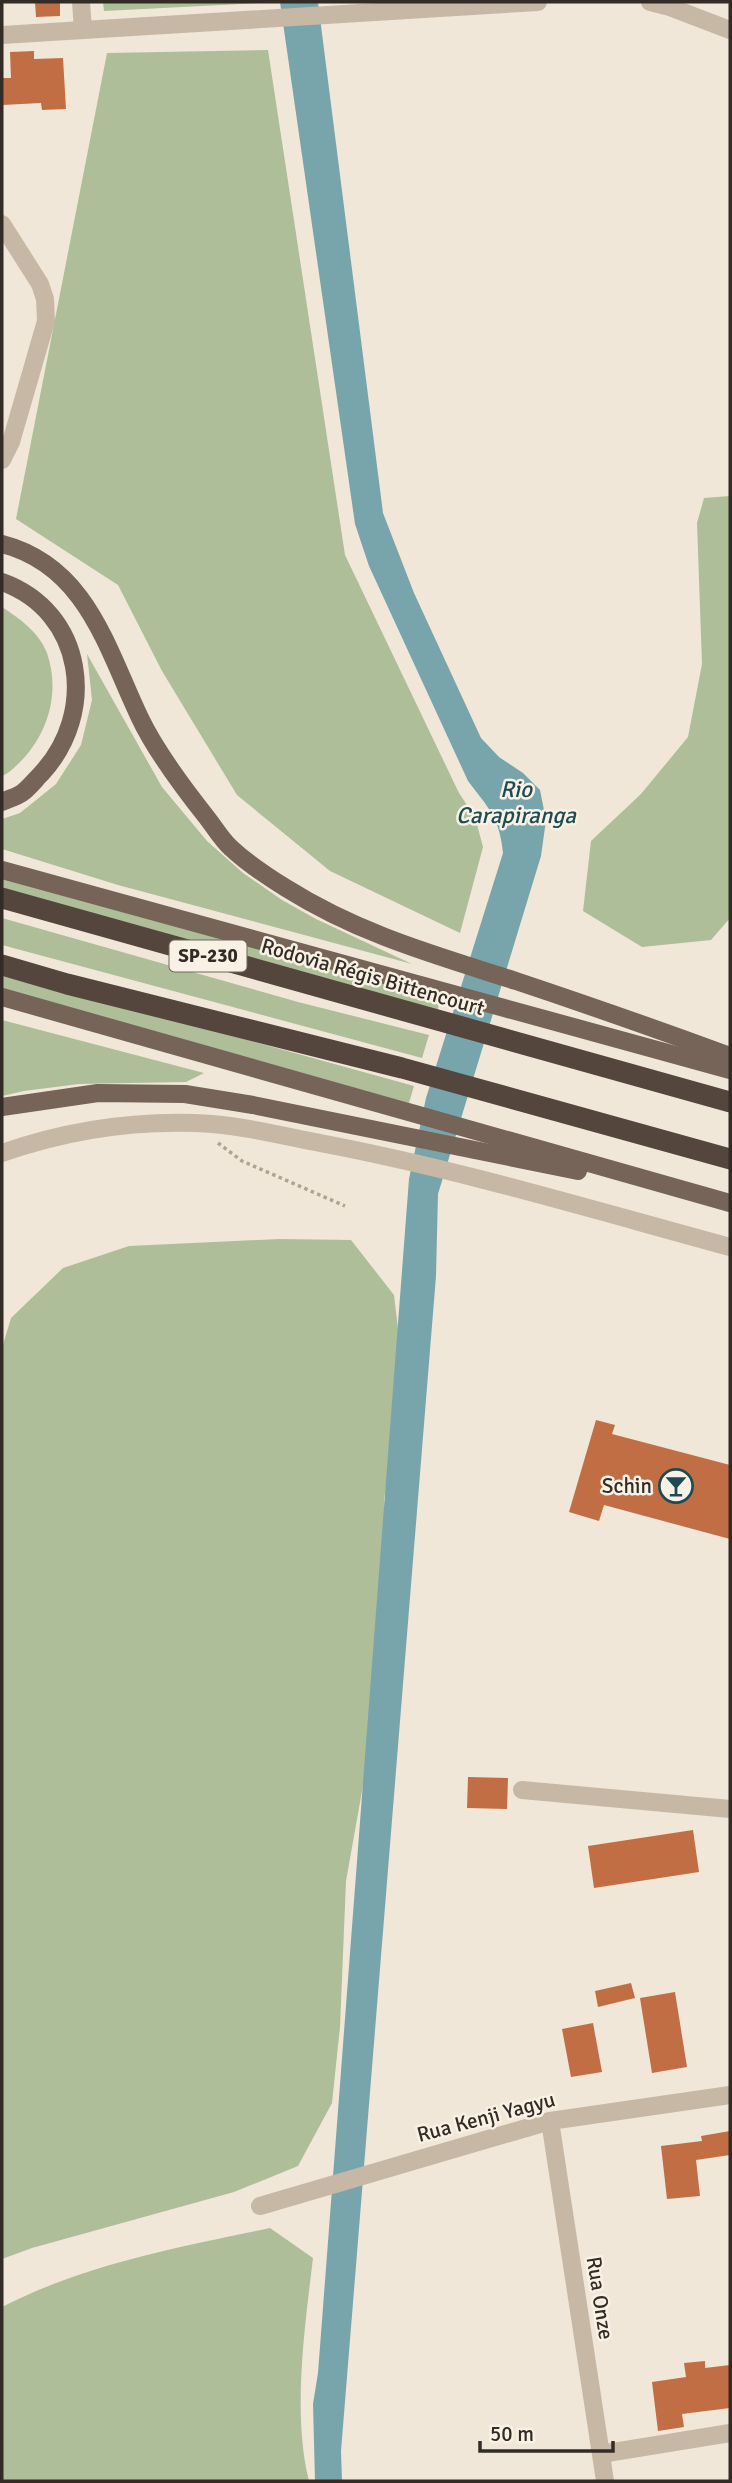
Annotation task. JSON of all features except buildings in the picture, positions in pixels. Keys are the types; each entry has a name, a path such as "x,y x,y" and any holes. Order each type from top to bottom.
{"highway":[{"name":"Rodovia Régis Bittencourt","path":"2,898 730,1102"},
{"path":"2,965 67,984 402,1068 730,1159"}],"main road":[{"path":"2,544 51,567 83,599 111,649 141,720 186,790 231,848 269,877 312,904 377,936 730,1056"},
{"path":"2,582 13,586 46,608 68,641 76,672 73,712 67,737 55,759 23,792 2,802"},
{"path":"2,870 730,1070"},
{"path":"2,997 730,1205"},
{"path":"2,1107 98,1093 185,1094 253,1105 730,1205"}],"street":[{"path":"81,2 83,30"},
{"path":"2,35 538,2"},
{"path":"650,2 730,30"},
{"path":"2,224 40,284 46,321 11,442 2,460"},
{"path":"2,1153 40,1139 84,1129 135,1123 197,1123 247,1129 381,1154 730,1247"},
{"path":"522,1790 730,1809"},
{"name":"Rua Kenji Yagyu","path":"260,2206 550,2121 730,2095"},
{"name":"Rua Onze","path":"550,2121 605,2481"},
{"path":"601,2454 730,2433"}],"path":[{"path":"197,1123 229,1153 242,1161 345,1206"}],"green space":[{"path":"103,2 258,2 259,3 104,11"},
{"path":"268,50 345,555 459,793 475,817 483,847 460,933 330,871 237,795 162,671 118,585 16,519 107,53"},
{"path":"730,496 730,918 711,940 642,947 583,911 591,841 641,794 688,737 702,664 697,523 704,498"},
{"path":"2,607 22,621 44,645 51,667 52,696 50,710 40,736 23,759 2,776"},
{"path":"87,654 162,787 207,841 243,873 282,900 412,964 118,885 2,849 2,819 20,813 56,784 81,745 92,700"},
{"path":"2,878 441,998 437,1012 2,891"},
{"path":"2,918 298,1002 429,1035 422,1058 2,945"},
{"path":"2,972 414,1086 409,1103 2,989"},
{"path":"2,1020 204,1073 186,1082 79,1084 2,1096"},
{"path":"279,1239 351,1240 394,1295 402,1363 384,1499 386,1570 364,1780 346,1881 340,2027 332,2103 298,2166 234,2192 32,2248 2,2259 2,1348 11,1318 63,1268 129,1246"},
{"path":"270,2228 313,2258 301,2399 301,2427 309,2481 2,2481 2,2307 66,2279 99,2268"}],"water":[{"name":"Rio Carapiranga","path":"280,2 318,2 383,513 414,593 481,738 499,757 523,773 540,790 546,820 541,856 438,1194 436,1276 341,2451 342,2481 315,2481 313,2404 318,2373 409,1179 426,1098 503,853 496,822 468,781 369,566 355,524"}],"place":[{"name":"Schin","path":"676,1486"}]}
